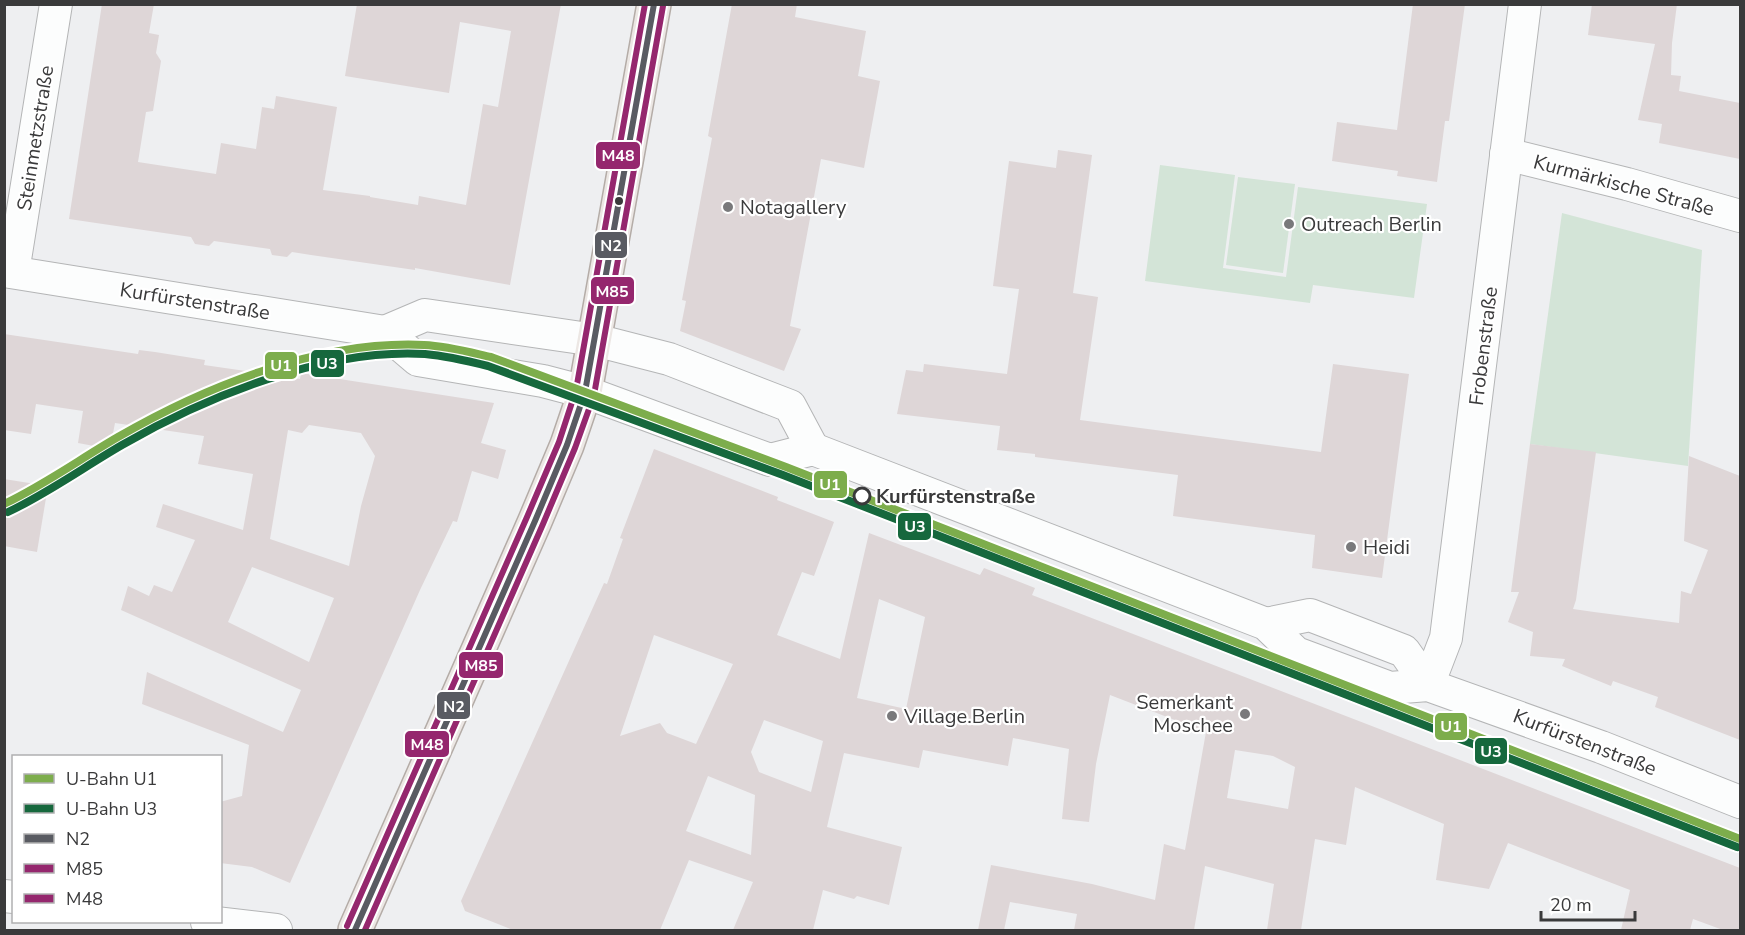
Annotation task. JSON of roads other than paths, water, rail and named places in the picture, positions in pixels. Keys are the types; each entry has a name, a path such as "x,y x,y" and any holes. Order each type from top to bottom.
{"main road":[{"path":"355,930 542,504 567,445 585,392 654,4"}],"street":[{"name":"Steinmetzstraße","path":"9,272 56,4"},
{"name":"Frobenstraße","path":"1428,685 1446,638 1525,4"},
{"name":"Kurmärkische Straße","path":"1506,154 1627,184 1740,216"},
{"name":"Kurfürstenstraße","path":"9,272 385,332"},
{"path":"813,449 790,406 669,359 595,340 425,315 385,332 418,360 543,381 585,392 770,460 813,449 1266,624 1310,615 1404,651 1428,685"},
{"name":"Kurfürstenstraße","path":"1428,685 1601,747 1740,802"},
{"path":"222,923 276,930"}],"metro line":[{"name":"U1","path":"4,504 152,418 188,400 265,370 305,358 385,345 424,345 458,350 491,357 786,467 1740,839"},
{"name":"U3","path":"8,512 155,427 191,409 268,379 308,367 387,354 425,354 457,359 488,366 783,475 1737,847"}],"place":[{"name":"Notagallery","path":"728,207"},
{"name":"Outreach Berlin","path":"1289,224"},
{"name":"Kurfürstenstraße","path":"862,496"},
{"name":"Heidi","path":"1351,547"},
{"name":"Semerkant Moschee","path":"1245,714"},
{"name":"Village.Berlin","path":"892,716"}]}
